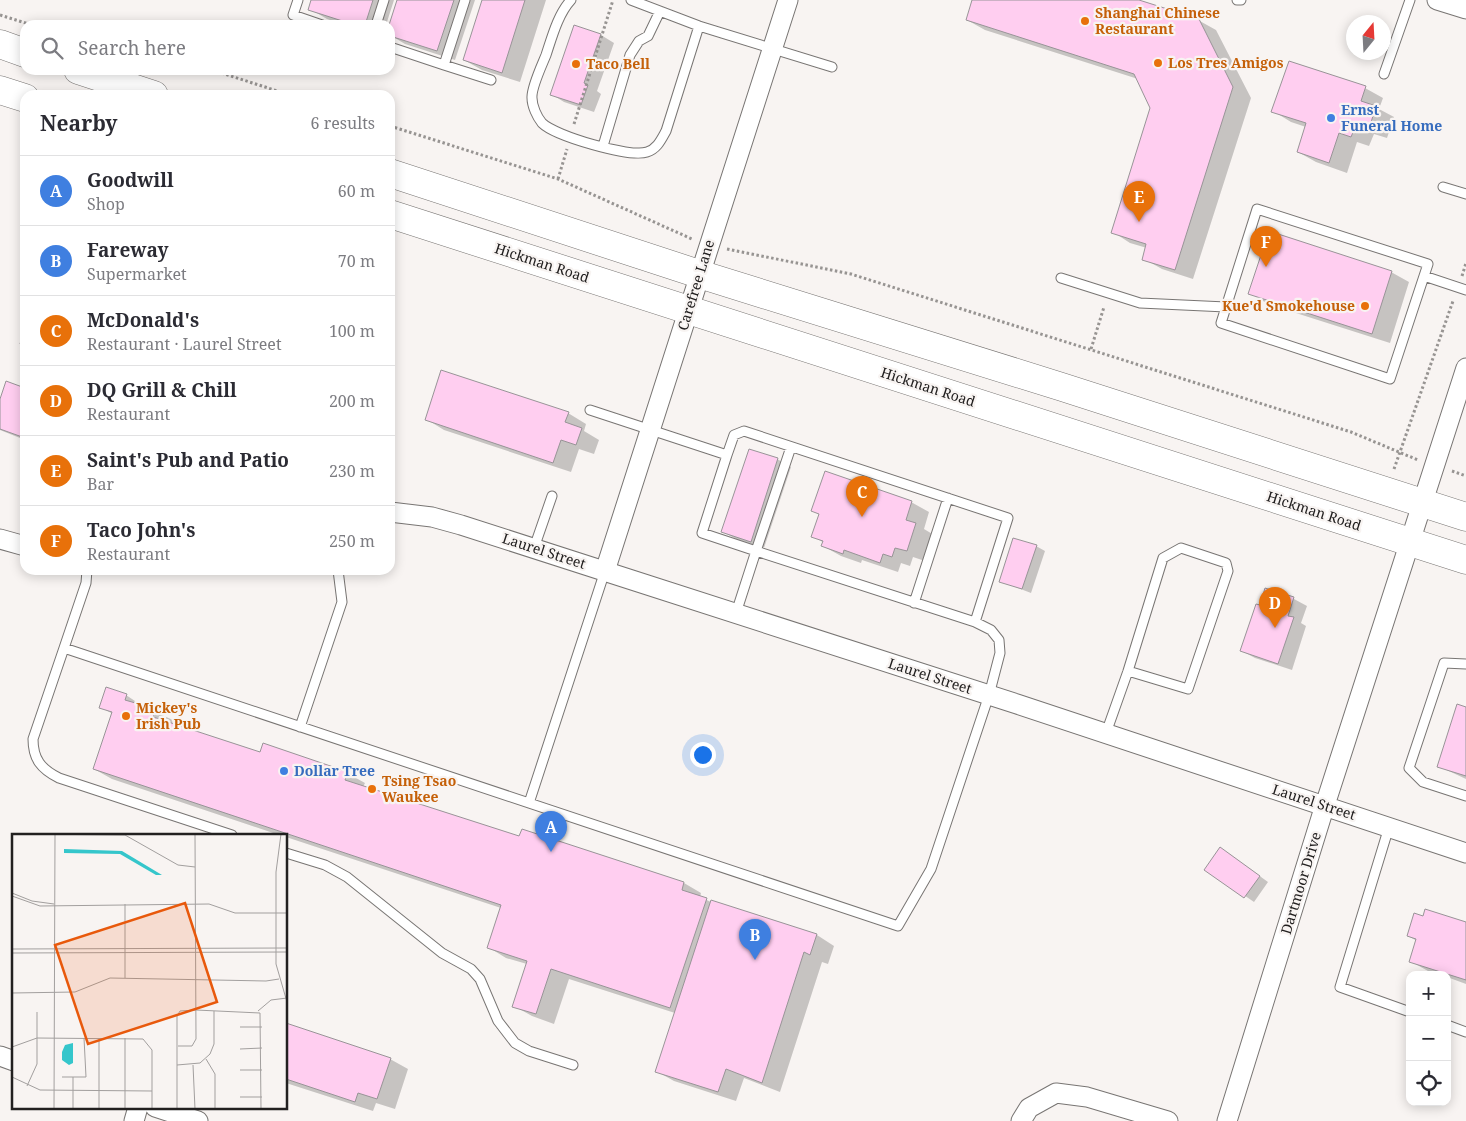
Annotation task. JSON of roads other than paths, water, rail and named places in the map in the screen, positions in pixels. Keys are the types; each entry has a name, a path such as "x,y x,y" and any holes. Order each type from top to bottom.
{"highway":[{"path":"0,44 20,51"},
{"path":"93,75 139,90"},
{"path":"0,90 20,96"},
{"path":"395,175 698,274 1053,384 1466,517"},
{"name":"Hickman Road","path":"395,216 1466,560"}],"street":[{"path":"1437,0 1466,9"},
{"name":"Carefree Lane","path":"605,571 689,310 698,274 772,48 783,1"},
{"name":"Dartmoor Drive","path":"1226,1121 1325,805 1466,368"},
{"name":"Laurel Street","path":"395,513 446,520 1106,733 1466,853"},
{"path":"0,539 20,545"},
{"path":"0,1056 12,1060"},
{"path":"1021,1121 1029,1108 1056,1092 1087,1097 1168,1121"},
{"path":"134,1121 138,1108"},
{"path":"158,1108 198,1121"}],"lane":[{"path":"298,0 293,16 306,20"},
{"path":"378,20 384,0"},
{"path":"444,65 465,0"},
{"path":"571,0 555,28 532,97 535,111 542,123 570,136 637,154 648,152 658,145 666,130 699,26"},
{"path":"631,0 699,26 832,66"},
{"path":"1384,74 1410,0"},
{"path":"604,146 630,55 638,41 648,36 660,10"},
{"path":"395,49 491,80"},
{"path":"1444,187 1466,194"},
{"path":"1257,209 1428,264 1424,276 1390,379 1221,323 1257,209"},
{"path":"1424,276 1462,289"},
{"path":"1061,278 1140,303 1226,307"},
{"path":"590,410 727,456"},
{"path":"64,648 898,926 931,869 989,695 1000,653 999,640 991,630 975,622 702,533 734,435 744,431 1008,518 975,622"},
{"path":"736,613 791,447"},
{"path":"534,548 552,496"},
{"path":"914,602 948,498"},
{"path":"1106,733 1128,671 1163,558 1182,548 1226,563 1228,571 1188,690 1128,671"},
{"path":"529,803 605,571"},
{"path":"87,575 86,583 33,739 36,762 46,772 59,778 229,834"},
{"path":"300,727 342,602 339,575"},
{"path":"1466,664 1444,663 1409,768 1423,782 1466,796"},
{"path":"1389,828 1340,987 1406,1011"},
{"path":"288,854 325,865 347,877 442,953 471,969 480,979 498,1021 515,1043 529,1051 574,1065"},
{"path":"1451,1026 1466,1032"}],"place":[{"name":"Shanghai Chinese Restaurant","path":"1085,21"},
{"name":"Los Tres Amigos","path":"1158,63"},
{"name":"Taco Bell","path":"576,64"},
{"name":"Ernst Funeral Home","path":"1331,118"},
{"name":"Saint's Pub and Patio","path":"1139,222"},
{"name":"Taco John's","path":"1266,267"},
{"name":"Kue'd Smokehouse","path":"1365,306"},
{"name":"McDonald's","path":"862,517"},
{"name":"DQ Grill & Chill","path":"1275,628"},
{"name":"Mickey's Irish Pub","path":"126,716"},
{"name":"Dollar Tree","path":"284,771"},
{"name":"Tsing Tsao Waukee","path":"372,789"},
{"name":"Goodwill","path":"551,852"},
{"name":"Fareway","path":"755,960"}]}
